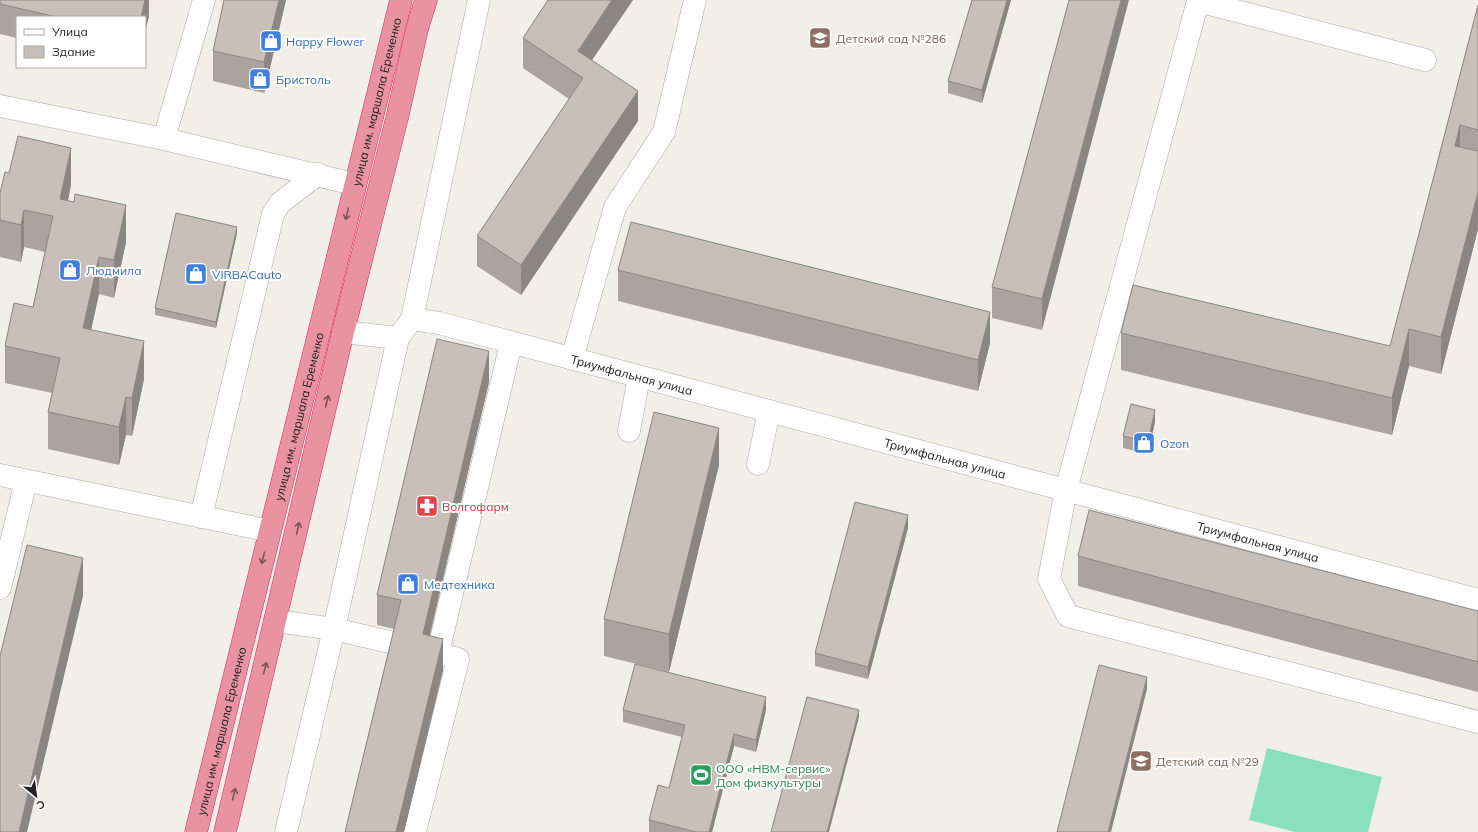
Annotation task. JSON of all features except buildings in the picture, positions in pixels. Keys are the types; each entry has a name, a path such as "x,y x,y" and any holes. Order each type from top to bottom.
{"highway":[{"name":"улица им. маршала Еременко","path":"196,832 354,184 401,0"},
{"name":"улица им. маршала Еременко","path":"225,832 343,332 398,114 417,29 426,0"}],"street":[{"path":"286,832 334,629 398,338 412,319 479,0"},
{"path":"572,359 615,207 664,132 695,0"},
{"path":"164,140 202,1"},
{"path":"1425,60 1198,1 1066,490 1049,579 1068,616 1478,722"},
{"path":"0,106 164,140 318,174 354,184"},
{"path":"201,517 274,214 280,203 318,174"},
{"name":"Триумфальная улица","path":"412,319 439,323 1478,600"},
{"path":"343,332 398,338"},
{"path":"415,832 458,659 432,652 511,342"},
{"path":"629,431 639,377"},
{"path":"758,464 769,411"},
{"path":"0,475 270,531"},
{"path":"0,588 26,481"},
{"path":"276,621 334,629 398,644"}],"green space":[{"path":"1267,748 1382,777 1368,832 1295,832 1249,820"}],"place":[{"name":"Детский сад №286","path":"820,38"},
{"name":"Happy Flower","path":"271,41"},
{"name":"Бристоль","path":"260,79"},
{"name":"Людмила","path":"70,270"},
{"name":"VIRBACauto","path":"196,274"},
{"name":"Ozon","path":"1144,443"},
{"name":"Волгофарм","path":"427,506"},
{"name":"Медтехника","path":"408,584"},
{"name":"Детский сад №29","path":"1141,761"},
{"name":"ООО «НВМ-сервис» Дом физкультуры","path":"701,775"}]}
